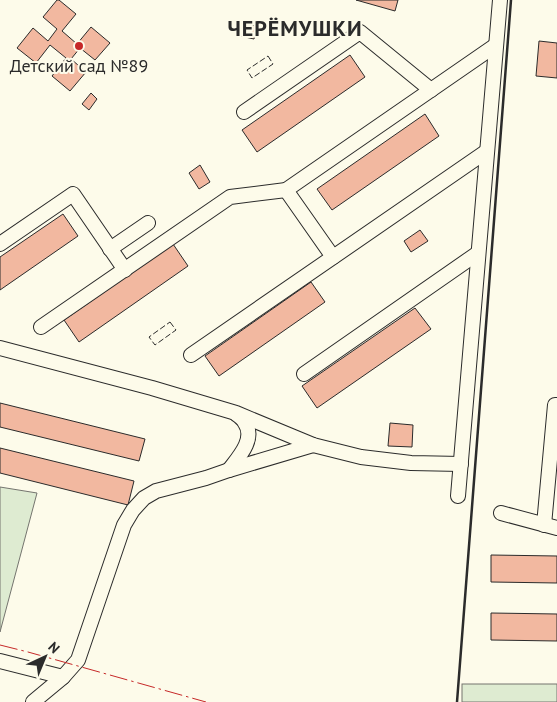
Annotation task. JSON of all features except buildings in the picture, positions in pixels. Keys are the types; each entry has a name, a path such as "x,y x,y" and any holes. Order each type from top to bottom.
{"street":[{"path":"458,496 500,0"},
{"path":"244,112 360,32 431,90"},
{"path":"41,328 230,196 286,190 496,45"},
{"path":"191,355 487,151"},
{"path":"286,190 333,257"},
{"path":"0,244 73,194 125,270"},
{"path":"110,249 148,223"},
{"path":"304,374 478,253"},
{"path":"0,348 152,388 236,413 313,445 361,457 461,464"},
{"path":"501,513 550,527 555,405 557,405"},
{"path":"228,470 247,443 249,432 245,422 236,413"},
{"path":"33,702 63,677 78,660 124,525 133,510 144,498 156,491 206,478 313,445"},
{"path":"0,661 63,677"}],"green space":[{"path":"0,487 37,493 0,632"},
{"path":"462,684 557,684 557,702 462,702"}],"fence":[{"path":"268,56 273,64 252,78 247,70 268,56"},
{"path":"170,322 176,330 155,345 149,337 170,322"}],"wall":[{"path":"457,702 511,0"}],"power":[{"path":"0,645 206,702"}],"place":[{"name":"Детский сад №89","path":"79,46"}],"district":[{"name":"ЧЕРЁМУШКИ","path":"295,28"}]}
